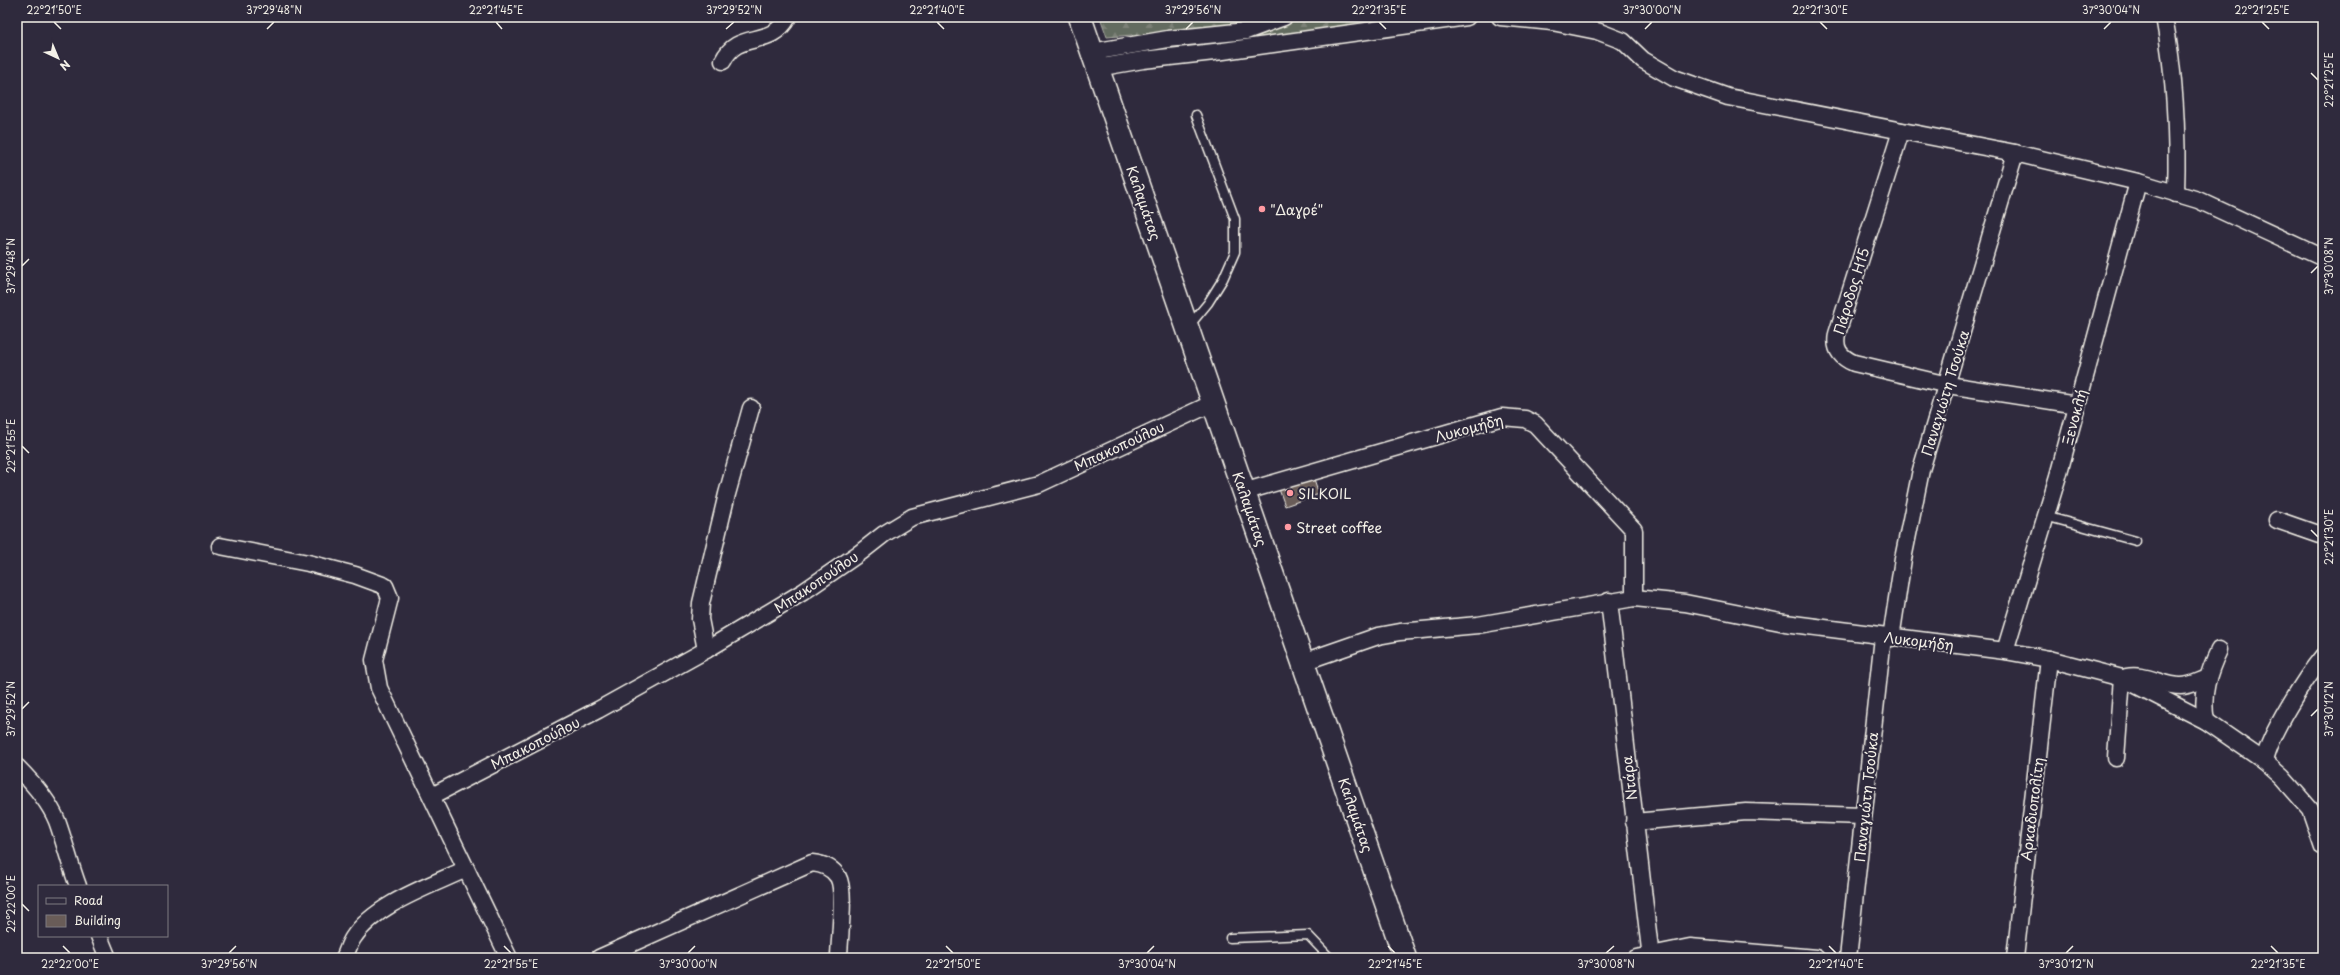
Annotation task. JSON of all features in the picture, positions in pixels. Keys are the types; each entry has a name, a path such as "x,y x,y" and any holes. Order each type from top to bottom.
{"main road":[{"name":"Καλαμάτας","path":"1080,17 1244,492 1401,957"}],"street":[{"path":"723,61 726,55 738,44 765,37 778,31 788,17"},
{"path":"1094,60 1168,39 1246,31 1284,17"},
{"path":"1094,60 1143,60 1223,51 1467,17"},
{"path":"1500,17 1552,22 1597,31 1623,41 1642,60 1674,78 1728,97 2015,153 2138,182 2198,200 2323,258"},
{"path":"2164,17 2169,43 2174,105 2177,156 2176,194"},
{"name":"Πάροδος Η15","path":"1901,131 1835,344 1844,359 1854,363 1948,385 2077,405"},
{"name":"Παναγιώτη Τσούκα","path":"1848,958 1863,816 1887,637 1921,470 1948,385 2015,153"},
{"name":"Ξενοκλή","path":"2005,651 2077,405 2138,182"},
{"name":"Μπακοπούλου","path":"432,796 598,710 706,650 803,592 884,534 912,517 1038,484 1213,403"},
{"path":"706,650 700,619 701,603 727,494 751,408"},
{"name":"Λυκομήδη","path":"1244,492 1502,417 1525,419 1535,424 1550,439 1634,530 1634,598"},
{"path":"2277,520 2323,536"},
{"path":"220,546 308,563 355,575 385,586 390,598 374,654 376,679 394,722 432,796 509,958"},
{"name":"Λυκομήδη","path":"1302,662 1378,636 1400,632 1507,621 1634,598 1685,603 1779,622 2005,651 2050,659 2122,678"},
{"name":"Ντάρα","path":"1609,602 1634,822 1646,957"},
{"path":"2206,721 2204,708 2208,678 2219,650"},
{"path":"2264,760 2266,751 2292,703 2323,656"},
{"name":"Αρκαδιοπολίτη","path":"2015,958 2050,659"},
{"path":"2122,678 2136,675 2180,686 2190,685 2208,678"},
{"path":"2122,678 2206,721 2264,760 2310,809 2323,847"},
{"path":"2116,758 2122,678"},
{"path":"17,767 29,779 50,806 57,821 78,885"},
{"path":"1634,822 1746,812 1863,816"},
{"path":"599,958 812,863 821,864 830,869 838,877 842,889 839,958"},
{"path":"344,958 352,939 370,920 404,898 466,869"},
{"path":"99,937 108,958"},
{"path":"1646,957 1690,947 1816,958"}],"lane":[{"path":"1187,328 1208,303 1223,279 1235,252 1235,219 1196,115"},
{"path":"2045,516 2136,541"},
{"path":"1230,938 1308,935 1330,958"}],"green space":[{"path":"1100,17 1432,17 1149,55 1132,35 1107,37"}],"building":[{"path":"1313,476 1319,494 1285,506 1279,489"}],"place":[{"name":"\"Δαγρέ\"","path":"1262,209"},
{"name":"SILKOIL","path":"1290,493"},
{"name":"Street coffee","path":"1288,527"}]}
